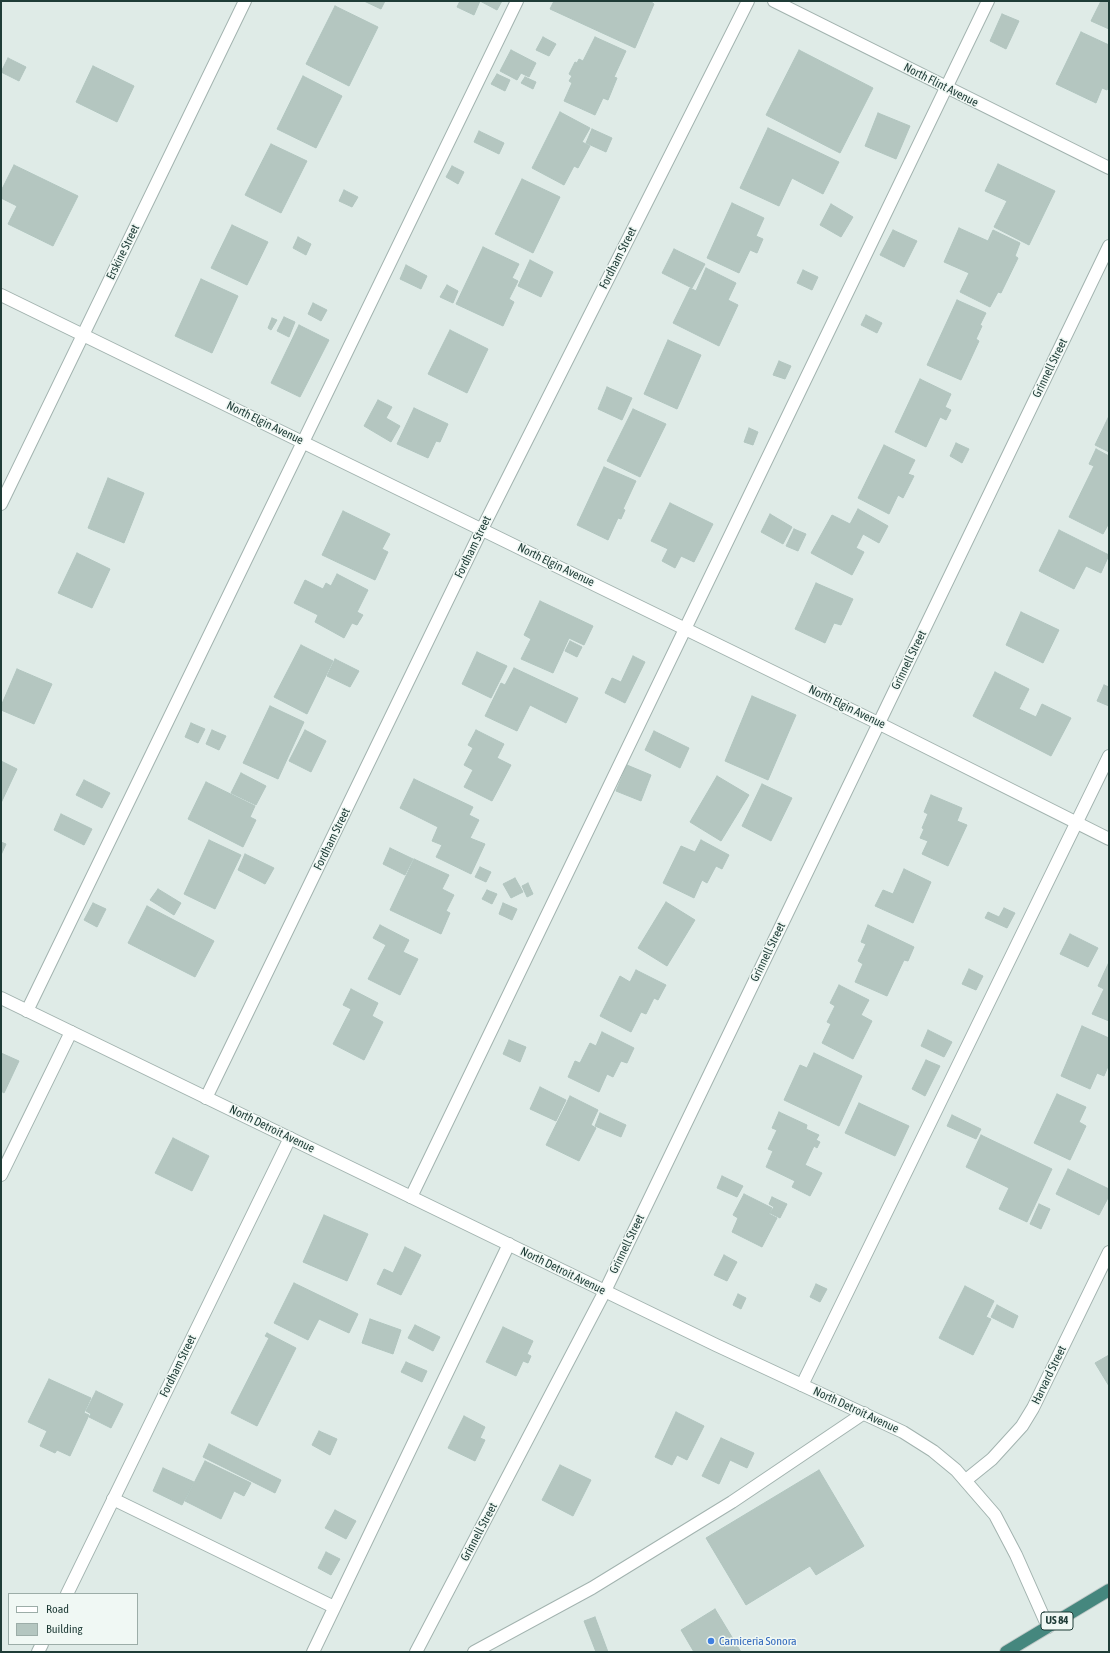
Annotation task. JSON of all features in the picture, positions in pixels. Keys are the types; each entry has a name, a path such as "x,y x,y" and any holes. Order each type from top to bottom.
{"highway":[{"name":"US 84","path":"1006,1652 1109,1590"}],"street":[{"name":"Erskine Street","path":"1,504 82,334 245,1"},
{"path":"27,1011 517,1"},
{"name":"Fordham Street","path":"206,1098 482,529 748,1"},
{"name":"North Flint Avenue","path":"774,1 1109,168"},
{"path":"411,1197 988,1"},
{"name":"Grinnell Street","path":"416,1652 605,1291 1109,246"},
{"name":"North Elgin Avenue","path":"1,295 685,628 1109,839"},
{"path":"802,1385 1109,756"},
{"name":"North Detroit Avenue","path":"1,998 605,1291 903,1432 933,1451 956,1470 995,1515 1016,1555 1048,1627"},
{"path":"1,1175 71,1032"},
{"name":"Fordham Street","path":"67,1593 290,1138"},
{"path":"313,1652 509,1244"},
{"name":"Harvard Street","path":"966,1480 992,1459 1022,1426 1033,1408 1109,1252"},
{"path":"474,1652 592,1588 732,1502 864,1413"},
{"path":"113,1499 334,1607"}],"building":[{"path":"364,1 385,1 381,9"},
{"path":"460,1 480,1 474,15 457,7"},
{"path":"480,1 502,1 497,10"},
{"path":"554,1 650,1 654,4 635,48 550,9"},
{"path":"1101,1 1109,1 1109,29 1091,21"},
{"path":"335,6 378,27 349,86 306,64"},
{"path":"1002,14 1019,21 1006,49 990,41"},
{"path":"1081,32 1109,45 1109,86 1107,90 1102,88 1096,103 1056,84"},
{"path":"543,37 556,44 549,56 536,50"},
{"path":"595,37 626,51 614,77 617,78 608,100 603,98 595,115 564,101 572,83 569,81 572,76 569,74 575,62 577,63 579,59 583,61"},
{"path":"511,50 536,63 529,77 521,73 517,80 500,71"},
{"path":"799,50 873,88 840,153 766,115"},
{"path":"8,58 26,67 19,81 1,72"},
{"path":"93,66 134,86 117,122 76,102"},
{"path":"497,74 510,80 505,91 491,84"},
{"path":"303,76 342,96 316,148 277,129"},
{"path":"525,77 536,82 533,89 521,83"},
{"path":"560,112 590,128 582,142 590,146 578,168 574,166 564,185 532,168"},
{"path":"878,113 910,126 896,159 865,146"},
{"path":"768,128 839,162 823,194 792,178 779,206 740,188"},
{"path":"592,129 612,138 606,152 586,143"},
{"path":"479,131 504,143 499,154 474,142"},
{"path":"271,144 307,161 281,213 245,195"},
{"path":"998,164 1055,191 1029,245 994,227 1007,201 985,191"},
{"path":"14,165 78,196 53,246 8,224 17,206 1,198 1,191"},
{"path":"452,166 464,172 458,184 446,177"},
{"path":"522,179 560,197 533,253 495,234"},
{"path":"344,190 358,197 352,207 339,201"},
{"path":"732,203 764,218 756,236 763,239 757,253 750,250 739,273 707,258"},
{"path":"831,204 853,217 841,237 820,225"},
{"path":"232,225 268,242 247,285 211,268"},
{"path":"959,228 988,241 993,230 1020,243 1015,256 1018,258 1001,293 998,292 990,307 960,292 969,273 944,262"},
{"path":"893,230 917,241 904,267 880,255"},
{"path":"298,237 311,244 306,255 293,248"},
{"path":"483,247 519,264 512,278 518,281 509,299 514,302 503,326 456,304"},
{"path":"674,249 705,264 692,288 662,273"},
{"path":"530,260 553,272 541,297 518,286"},
{"path":"406,265 427,276 421,289 400,279"},
{"path":"706,268 736,283 728,300 738,305 719,346 673,323 690,288 696,291"},
{"path":"803,270 818,277 812,290 797,283"},
{"path":"201,279 238,296 212,353 175,336"},
{"path":"447,285 458,291 453,303 440,297"},
{"path":"957,300 986,313 980,325 982,326 976,339 979,341 961,380 927,365"},
{"path":"313,303 327,310 321,321 308,314"},
{"path":"866,315 882,323 877,333 861,325"},
{"path":"284,317 295,322 289,337 277,331"},
{"path":"272,318 277,320 271,330 268,328"},
{"path":"299,325 329,340 300,397 271,383"},
{"path":"450,330 488,349 467,393 428,374"},
{"path":"668,340 701,355 677,409 644,394"},
{"path":"779,361 791,366 785,379 773,375"},
{"path":"920,379 951,394 945,407 951,410 946,420 940,417 926,447 895,432"},
{"path":"607,387 632,398 622,420 598,409"},
{"path":"378,400 392,407 386,418 400,426 391,442 364,426"},
{"path":"414,408 448,424 440,442 436,441 428,458 397,444"},
{"path":"633,409 666,424 640,477 607,461"},
{"path":"1109,416 1109,452 1095,445"},
{"path":"749,428 758,432 753,445 744,442"},
{"path":"956,443 969,449 962,463 950,456"},
{"path":"884,445 915,460 908,474 914,476 903,498 898,495 889,514 858,498"},
{"path":"1096,449 1109,456 1109,523 1103,534 1069,517 1094,466 1089,464"},
{"path":"604,467 636,481 623,509 625,510 621,519 618,518 608,540 577,525"},
{"path":"108,478 144,493 124,543 88,528"},
{"path":"670,503 713,524 694,562 681,556 675,568 662,561 668,549 651,541"},
{"path":"858,509 888,526 879,543 863,534 856,548 864,552 852,575 811,553 832,515 850,524"},
{"path":"343,511 390,534 382,549 388,552 375,580 322,555"},
{"path":"770,514 792,527 783,544 761,532"},
{"path":"794,529 806,534 798,551 786,546"},
{"path":"1059,530 1109,555 1101,573 1086,566 1074,589 1039,571"},
{"path":"77,553 110,569 92,608 58,593"},
{"path":"337,574 368,590 357,612 363,615 357,625 352,623 344,638 315,622 318,615 294,603 305,580 323,589 326,583 331,586"},
{"path":"816,583 853,599 841,625 834,623 825,643 795,629"},
{"path":"540,601 593,626 584,645 569,638 553,673 521,659 531,639 524,635"},
{"path":"1021,612 1059,630 1043,663 1006,645"},
{"path":"570,641 582,647 577,657 565,651"},
{"path":"301,645 333,661 307,714 274,697"},
{"path":"477,652 507,666 491,698 462,684"},
{"path":"633,656 645,662 625,703 605,693 612,678 621,682"},
{"path":"335,659 359,671 350,687 327,676"},
{"path":"514,668 578,698 566,723 530,705 517,731 485,716 501,683 505,685"},
{"path":"17,669 52,684 34,724 1,710 1,706"},
{"path":"995,672 1029,689 1019,709 1036,717 1042,704 1071,718 1051,756 973,716"},
{"path":"1104,685 1109,687 1109,706 1097,701"},
{"path":"752,696 796,715 768,780 725,761"},
{"path":"270,706 304,722 278,779 243,763"},
{"path":"191,723 205,729 198,743 185,737"},
{"path":"212,730 226,736 219,750 206,744"},
{"path":"305,730 326,741 311,772 289,761"},
{"path":"476,730 504,744 497,758 511,765 492,801 464,787 473,770 464,765 473,748 468,745"},
{"path":"654,731 689,748 680,768 645,750"},
{"path":"1,761 17,769 1,803"},
{"path":"627,765 651,775 641,801 616,791"},
{"path":"241,773 266,786 256,805 231,793"},
{"path":"717,776 749,795 721,841 690,822"},
{"path":"414,779 473,807 469,815 479,820 470,838 485,844 471,874 436,857 442,845 432,841 438,827 400,808"},
{"path":"84,780 110,793 102,808 76,795"},
{"path":"206,782 255,806 250,817 256,820 243,847 188,819"},
{"path":"762,784 792,798 771,841 742,826"},
{"path":"931,795 962,808 957,821 967,825 948,866 922,854 928,841 920,838 924,829 922,828 928,814 924,812"},
{"path":"61,814 92,829 84,845 54,830"},
{"path":"209,840 241,855 215,909 184,894"},
{"path":"701,840 729,855 722,869 716,866 707,883 702,880 694,898 663,883 681,846 695,852"},
{"path":"1,842 6,844 1,855"},
{"path":"390,848 413,859 405,875 383,864"},
{"path":"245,854 274,868 265,884 238,870"},
{"path":"414,859 449,875 442,889 454,895 446,911 450,913 441,934 390,910"},
{"path":"480,867 491,872 486,882 475,877"},
{"path":"904,869 931,882 913,923 875,906 883,890 893,894"},
{"path":"515,878 523,892 511,898 503,884"},
{"path":"528,883 533,894 527,897 522,886"},
{"path":"158,889 181,903 174,915 150,900"},
{"path":"487,890 497,894 492,904 482,899"},
{"path":"666,902 695,920 667,966 638,948"},
{"path":"93,903 106,909 97,927 84,920"},
{"path":"503,903 517,909 512,920 499,914"},
{"path":"147,906 214,941 195,977 128,943"},
{"path":"1004,908 1015,913 1007,928 985,918 988,912 999,917"},
{"path":"380,925 409,940 403,952 418,959 400,995 368,979 386,945 373,938"},
{"path":"868,925 914,947 908,961 904,960 887,996 855,982 863,964 858,961 866,944 861,942"},
{"path":"1070,934 1098,948 1088,967 1060,954"},
{"path":"1109,962 1109,1021 1092,1014 1104,989 1098,986"},
{"path":"969,969 983,976 976,990 962,984"},
{"path":"636,970 666,985 658,1000 654,998 646,1014 641,1012 631,1032 600,1016 620,976 630,982"},
{"path":"839,985 869,1000 861,1015 872,1021 853,1059 822,1043 831,1024 827,1022 835,1006 830,1003"},
{"path":"351,989 378,1003 372,1016 383,1022 364,1060 333,1044 351,1009 343,1005"},
{"path":"1082,1026 1109,1038 1109,1064 1104,1076 1097,1073 1090,1089 1061,1076"},
{"path":"928,1030 952,1042 944,1057 921,1046"},
{"path":"602,1032 634,1048 627,1063 621,1061 613,1077 607,1074 599,1092 568,1077 575,1061 580,1063 590,1043 596,1046"},
{"path":"509,1040 526,1047 520,1062 503,1054"},
{"path":"1,1053 19,1061 4,1093 1,1091"},
{"path":"814,1053 862,1076 839,1126 784,1100 800,1065 807,1068"},
{"path":"926,1060 940,1066 925,1096 912,1089"},
{"path":"540,1087 566,1100 556,1121 530,1109"},
{"path":"1057,1094 1086,1107 1079,1122 1086,1126 1070,1160 1034,1143"},
{"path":"570,1096 598,1110 591,1125 596,1128 579,1161 546,1145"},
{"path":"859,1103 909,1126 895,1156 845,1133"},
{"path":"779,1112 807,1125 806,1129 819,1135 816,1140 820,1142 817,1148 814,1146 805,1165 822,1173 810,1196 792,1187 795,1181 766,1167 773,1151 768,1149 777,1130 772,1128"},
{"path":"600,1113 626,1125 621,1137 595,1126"},
{"path":"952,1115 981,1129 976,1139 947,1126"},
{"path":"981,1135 1052,1169 1027,1222 999,1209 1009,1188 966,1167"},
{"path":"173,1138 209,1156 192,1191 155,1173"},
{"path":"1068,1169 1109,1189 1109,1196 1099,1215 1056,1194"},
{"path":"722,1176 743,1186 737,1197 717,1188"},
{"path":"744,1194 772,1208 769,1214 777,1218 762,1247 732,1232 738,1218 733,1215"},
{"path":"772,1197 787,1204 780,1218 770,1213 774,1207 769,1204"},
{"path":"1039,1204 1050,1209 1041,1229 1030,1224"},
{"path":"324,1215 368,1234 347,1281 303,1262"},
{"path":"405,1247 421,1255 401,1295 377,1284 384,1269 393,1273"},
{"path":"724,1255 737,1262 727,1281 714,1275"},
{"path":"294,1283 358,1314 349,1333 319,1319 308,1340 274,1323"},
{"path":"816,1284 827,1289 820,1302 810,1297"},
{"path":"965,1286 994,1301 986,1317 991,1319 973,1355 939,1338"},
{"path":"738,1294 746,1298 741,1309 733,1305"},
{"path":"997,1305 1018,1316 1013,1328 991,1317"},
{"path":"370,1319 401,1330 393,1354 362,1343"},
{"path":"415,1325 440,1337 433,1351 408,1338"},
{"path":"503,1327 533,1341 527,1354 531,1356 528,1363 523,1361 516,1376 486,1362"},
{"path":"267,1333 296,1348 257,1426 231,1413 269,1338 265,1336"},
{"path":"1109,1355 1109,1386 1095,1363"},
{"path":"406,1362 427,1371 422,1382 401,1372"},
{"path":"49,1379 91,1398 84,1413 89,1415 70,1456 57,1450 55,1453 40,1446 47,1431 28,1422"},
{"path":"96,1391 123,1404 111,1428 89,1417 91,1414 86,1411"},
{"path":"676,1412 704,1426 687,1460 677,1455 672,1465 655,1457"},
{"path":"464,1416 485,1427 480,1438 485,1440 475,1461 448,1448"},
{"path":"319,1431 337,1439 330,1455 312,1445"},
{"path":"721,1438 754,1453 747,1468 730,1460 719,1484 702,1476"},
{"path":"209,1444 281,1480 275,1493 203,1457"},
{"path":"205,1461 251,1483 244,1496 234,1491 221,1519 185,1501"},
{"path":"560,1465 591,1480 573,1516 542,1500"},
{"path":"163,1468 194,1482 182,1505 153,1491"},
{"path":"819,1470 864,1546 816,1575 810,1566 746,1605 706,1538"},
{"path":"335,1510 356,1521 346,1539 325,1528"},
{"path":"326,1552 340,1559 331,1575 318,1568"},
{"name":"Carniceria Sonora","path":"715,1609 741,1652 694,1652 681,1630"},
{"path":"595,1617 608,1652 596,1652 584,1621"}],"place":[{"name":"Carniceria Sonora","path":"711,1641"}]}
